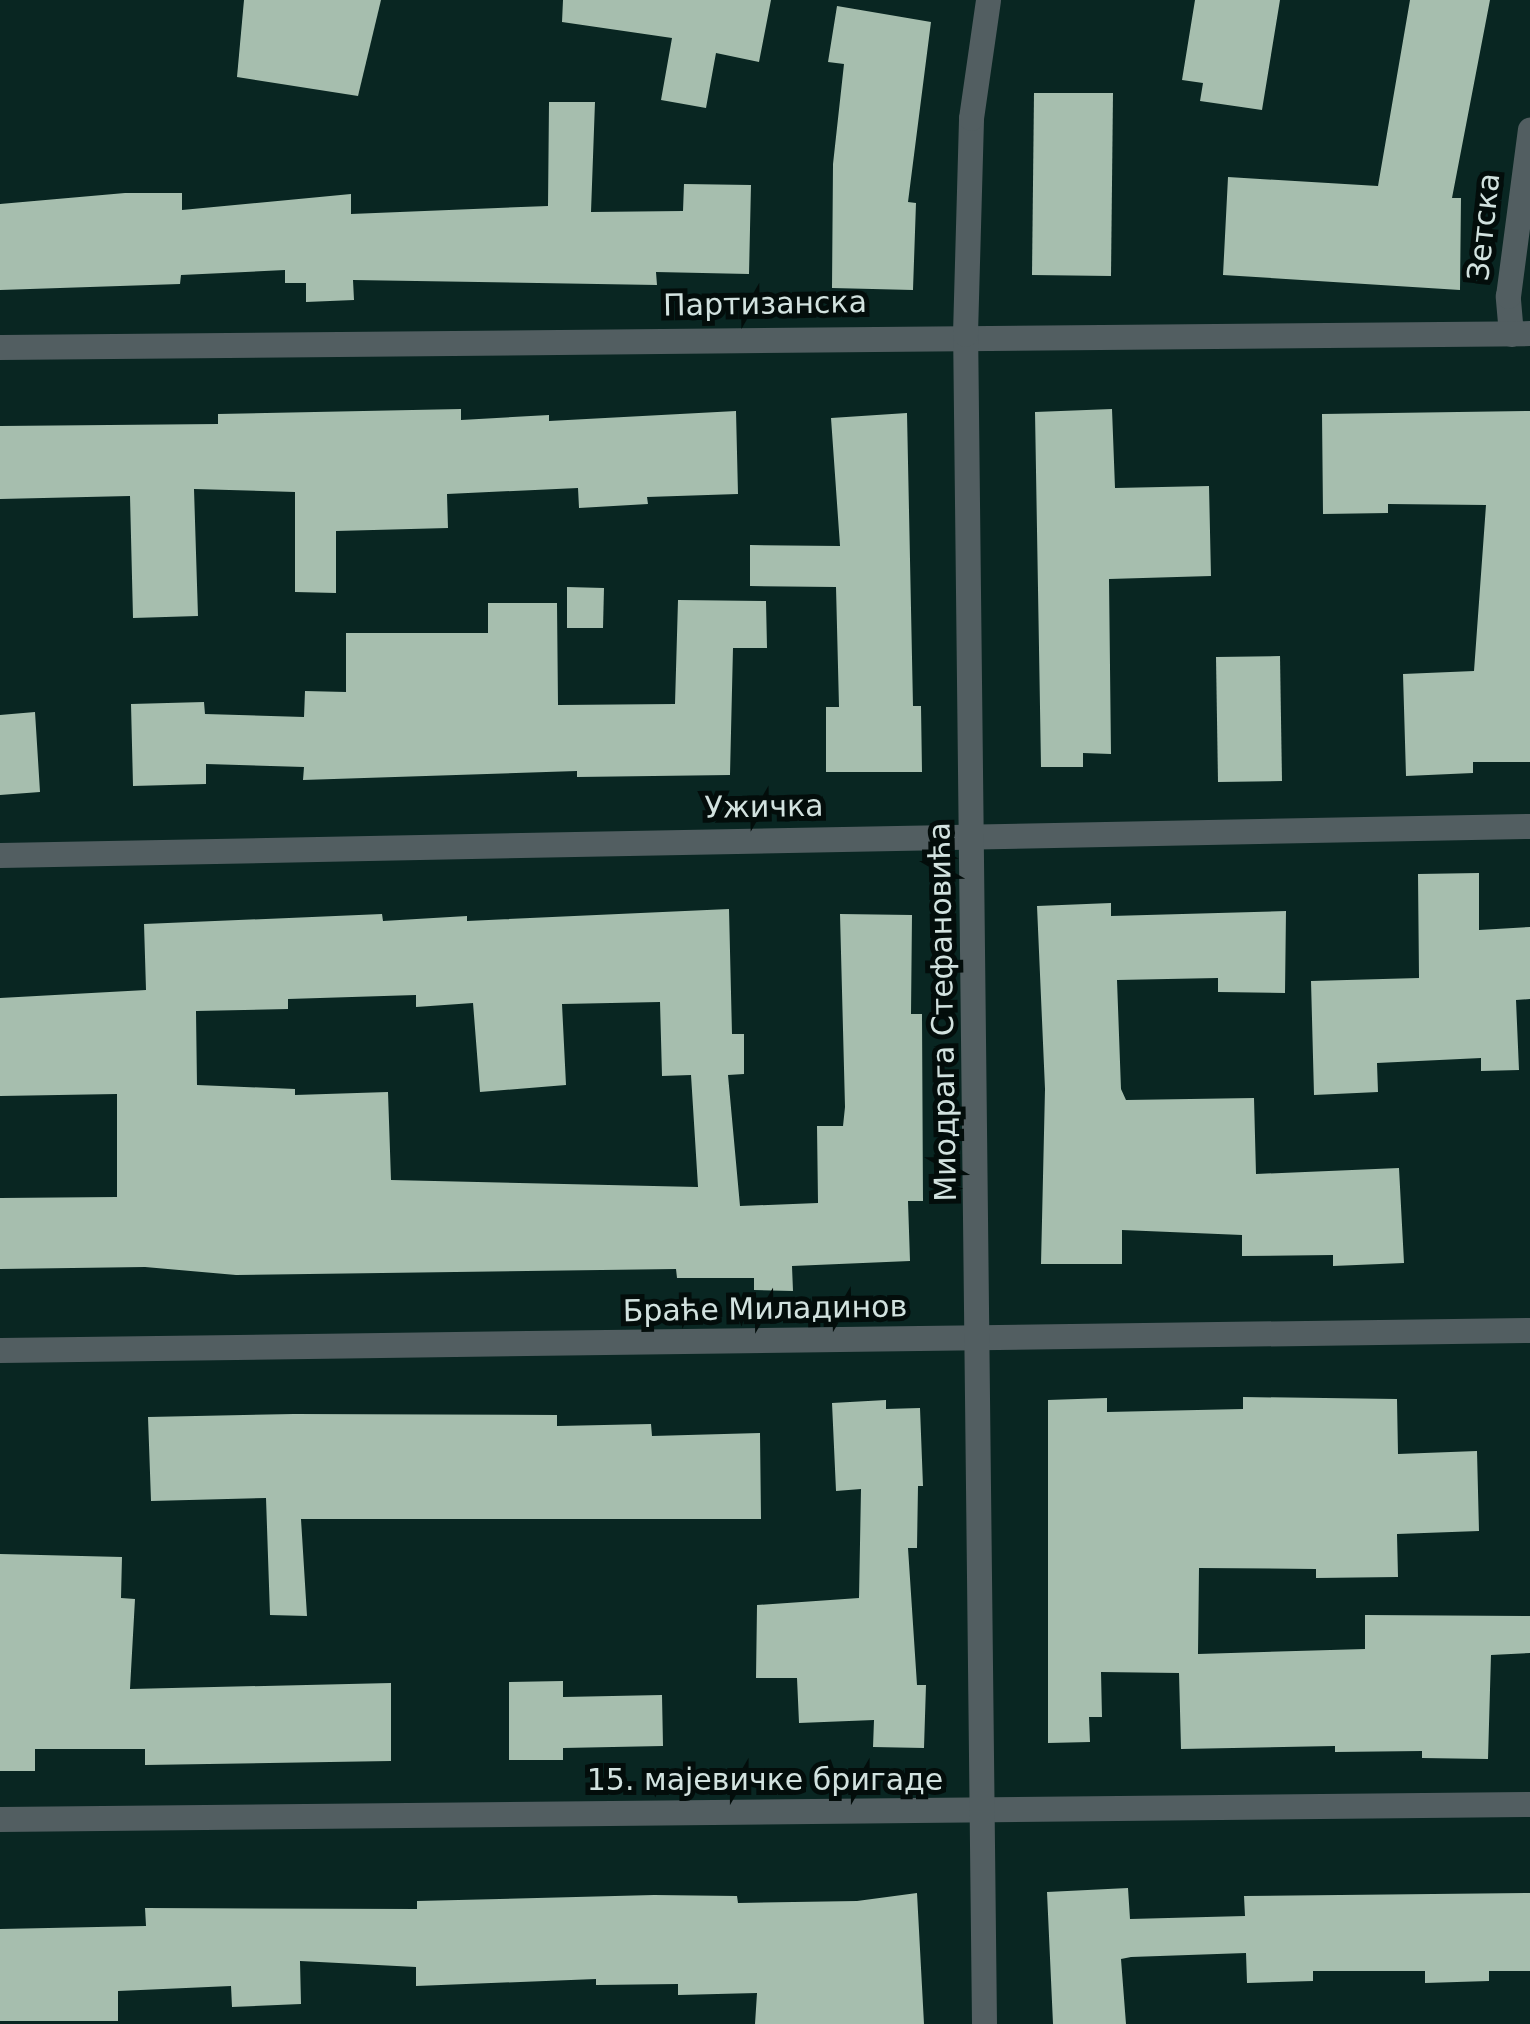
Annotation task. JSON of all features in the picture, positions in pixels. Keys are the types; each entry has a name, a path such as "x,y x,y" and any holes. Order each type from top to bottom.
{"street":[{"name":"Миодрага Стефановића","path":"984,2024 978,1811 979,1339 965,334 971,118 988,0"},
{"name":"Зетска","path":"1520,334 1510,279 1530,129"},
{"name":"Партизанска","path":"0,346 965,334 1520,334"},
{"name":"Ужичка","path":"0,855 1530,826"},
{"name":"Браће Миладинов","path":"0,1350 1530,1330"},
{"name":"15. мајевичке бригаде","path":"0,1819 1530,1804"}],"building":[{"path":"244,0 381,0 358,96 237,77"},
{"path":"563,0 771,0 759,62 716,53 706,108 661,100 672,38 562,22"},
{"path":"1195,0 1280,0 1262,110 1200,101 1203,83 1182,80"},
{"path":"1410,0 1490,0 1452,198 1461,198 1460,290 1223,275 1228,177 1378,186"},
{"path":"837,6 931,22 908,202 916,203 913,290 832,288 833,164 844,64 828,62"},
{"path":"1034,93 1113,93 1111,276 1032,275"},
{"path":"549,102 595,102 591,212 683,211 684,184 751,185 749,274 656,272 657,285 353,280 354,300 306,302 306,283 285,283 285,270 181,275 180,284 0,290 0,204 125,193 182,193 182,210 351,194 351,214 548,206"},
{"path":"461,409 461,420 549,415 549,421 736,411 738,494 647,497 648,504 579,508 578,488 447,494 448,528 336,531 336,593 295,592 295,492 194,489 198,616 133,618 130,496 0,499 0,426 218,424 218,414"},
{"path":"1112,409 1115,488 1209,486 1211,576 1109,579 1111,754 1083,753 1083,767 1041,767 1035,412"},
{"path":"1530,411 1530,762 1473,762 1473,773 1406,776 1403,674 1474,671 1486,505 1388,504 1388,513 1323,514 1322,414"},
{"path":"907,413 913,706 921,706 922,772 826,772 826,707 839,707 836,587 750,586 750,545 840,546 831,418"},
{"path":"567,587 604,588 603,628 567,628"},
{"path":"678,600 766,601 767,648 733,648 730,775 577,777 577,771 303,780 304,767 206,764 206,784 133,786 131,704 204,702 205,714 304,717 305,691 346,692 346,633 488,633 488,603 557,603 558,705 675,704"},
{"path":"1280,656 1282,781 1218,782 1216,657"},
{"path":"35,712 40,792 0,795 0,715"},
{"path":"1479,873 1479,930 1530,927 1530,999 1516,1000 1519,1070 1481,1071 1481,1058 1377,1063 1378,1092 1314,1095 1311,981 1419,978 1418,874"},
{"path":"1111,903 1111,916 1286,911 1285,993 1218,992 1218,978 1117,980 1121,1089 1126,1100 1254,1098 1256,1174 1399,1168 1404,1263 1333,1266 1333,1255 1242,1256 1242,1235 1122,1230 1122,1264 1041,1264 1045,1089 1037,906"},
{"path":"729,909 732,1034 744,1034 744,1074 728,1075 740,1206 818,1203 817,1126 843,1126 845,1107 840,914 912,915 911,1014 922,1014 923,1201 908,1201 910,1261 792,1266 793,1291 754,1290 754,1278 677,1278 676,1269 236,1275 145,1267 0,1269 0,1198 117,1197 117,1094 0,1096 0,998 146,990 144,924 382,914 383,921 467,916 467,921","holes":["416,995 416,1007 473,1003 480,1092 566,1085 562,1004 660,1002 662,1076 691,1075 698,1187 391,1180 388,1092 295,1095 295,1089 197,1085 196,1011 288,1009 288,999"]},
{"path":"1243,1397 1397,1399 1398,1454 1477,1451 1479,1531 1397,1534 1398,1577 1316,1578 1316,1569 1199,1568 1198,1654 1365,1649 1365,1615 1530,1616 1530,1653 1491,1655 1488,1759 1422,1758 1422,1751 1335,1752 1335,1746 1181,1749 1179,1673 1101,1672 1102,1717 1089,1717 1090,1742 1048,1743 1048,1400 1107,1398 1107,1412 1243,1409"},
{"path":"886,1400 886,1409 920,1408 923,1486 918,1486 917,1548 908,1548 917,1685 926,1685 924,1748 873,1747 874,1720 799,1723 797,1678 756,1678 757,1605 859,1598 861,1489 836,1491 832,1403"},
{"path":"557,1415 557,1426 651,1424 652,1436 760,1433 761,1519 301,1519 307,1616 270,1615 266,1498 151,1501 148,1417"},
{"path":"0,1554 122,1557 121,1598 135,1599 130,1689 391,1683 391,1761 145,1765 145,1749 35,1749 35,1771 0,1771"},
{"path":"563,1681 563,1697 662,1695 663,1746 563,1748 563,1760 509,1760 509,1682"},
{"path":"1128,1888 1130,1919 1245,1916 1244,1896 1530,1893 1530,1971 1489,1971 1489,1981 1425,1983 1425,1971 1313,1971 1313,1981 1247,1983 1246,1953 1131,1957 1121,1959 1126,2024 1053,2024 1047,1892"},
{"path":"917,1893 924,2024 755,2024 757,1993 678,1995 678,1984 596,1985 596,1979 416,1986 416,1967 300,1961 301,2004 232,2007 231,1986 118,1991 118,2021 0,2021 0,1929 146,1926 145,1908 417,1909 417,1901 654,1895 737,1896 738,1903 857,1901"}]}
